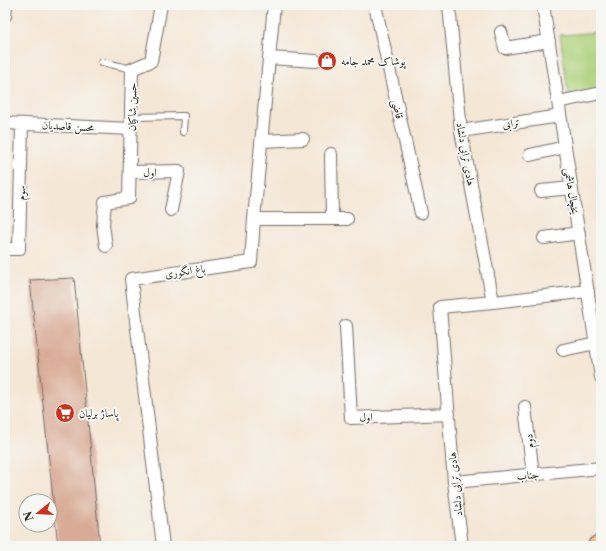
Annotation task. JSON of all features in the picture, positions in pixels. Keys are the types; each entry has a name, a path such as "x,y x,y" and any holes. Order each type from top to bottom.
{"street":[{"path":"5,16 6,5"},
{"name":"حسین شاکیان","path":"106,246 103,225 106,202 129,198 132,69 151,61 160,5"},
{"name":"باغ انگوری","path":"163,546 131,279 251,262 274,5"},
{"name":"قاضی","path":"375,5 421,213"},
{"name":"هادی ترابی دلشاد","path":"449,5 461,131 493,302"},
{"name":"یخچال هاشمی","path":"543,5 578,233 588,290 597,321 596,343 600,368"},
{"path":"501,32 505,48 549,41"},
{"path":"269,58 316,61"},
{"path":"558,102 601,93"},
{"name":"ترابی","path":"461,131 560,116"},
{"name":"محسن قاصدیان","path":"5,122 22,124 131,123"},
{"name":"سوم","path":"5,249 19,249 22,124"},
{"path":"262,141 303,139"},
{"path":"530,155 565,147"},
{"path":"330,154 332,219"},
{"name":"اول","path":"130,172 179,171 171,210"},
{"path":"541,191 571,188"},
{"path":"254,219 347,219"},
{"path":"544,238 578,233"},
{"name":"هادی ترابی دلشاد","path":"462,546 454,482 440,307 588,290"},
{"name":"اول","path":"346,326 351,418 449,414"},
{"path":"564,350 596,343"},
{"name":"دوم","path":"525,407 533,475"},
{"name":"جناب","path":"454,482 601,468"}],"lane":[{"path":"102,62 132,69"},
{"path":"131,123 184,116 183,132"}],"green space":[{"path":"601,32 601,93 569,100 560,35"}],"building":[{"name":"پاساژ برلیان","path":"74,278 100,546 58,546 57,533 58,533 58,493 52,493 30,280"}],"place":[{"name":"پوشاک محمد جامه","path":"327,61"},
{"name":"پاساژ برلیان","path":"65,413"}]}
